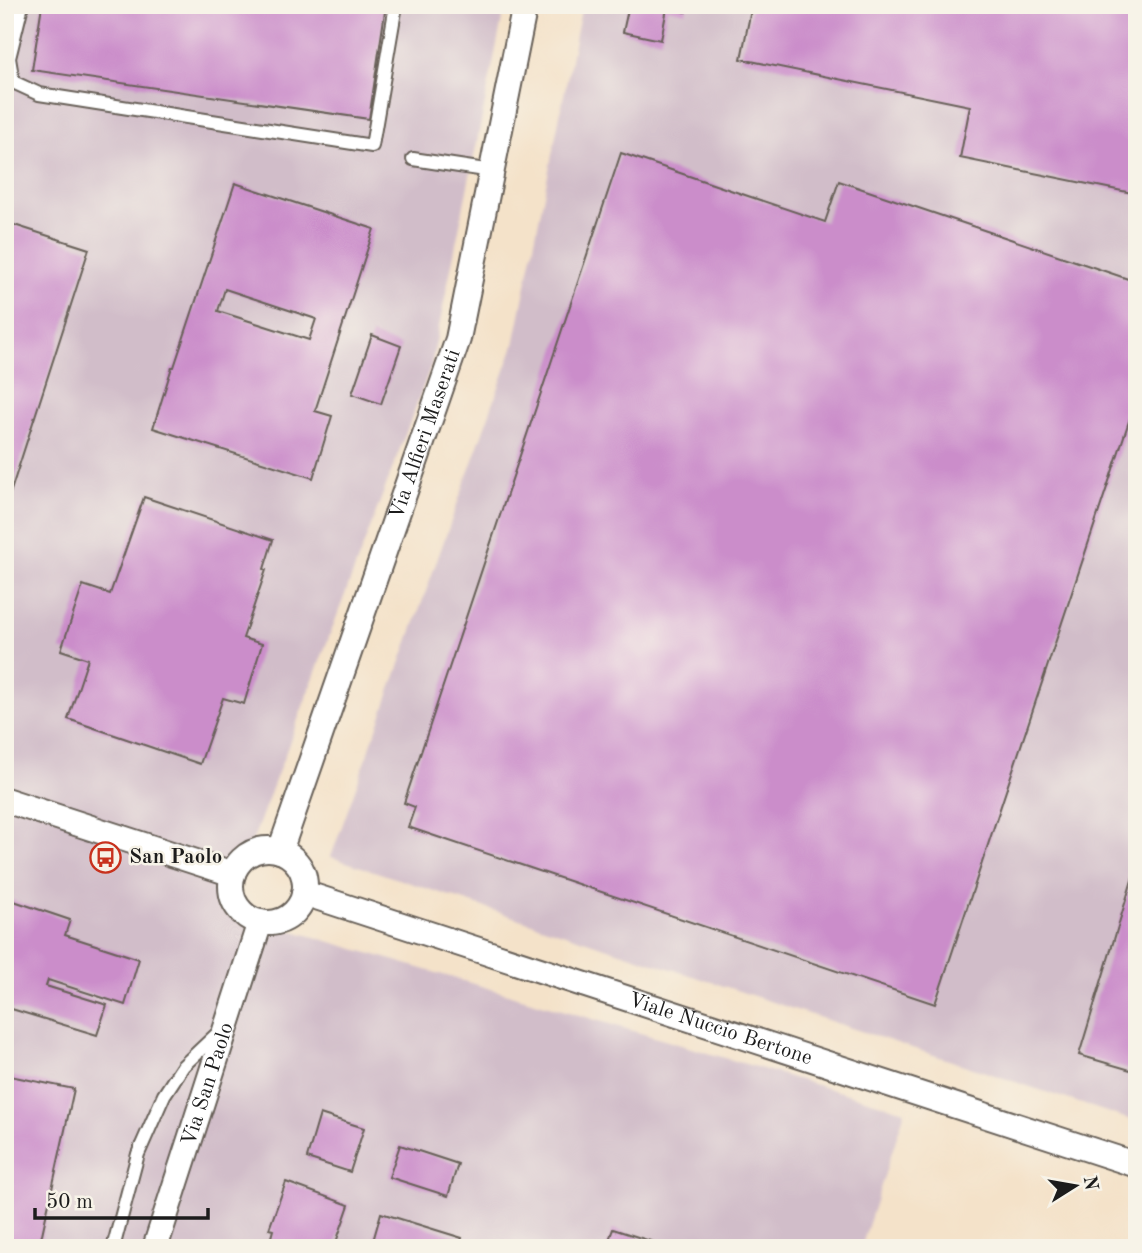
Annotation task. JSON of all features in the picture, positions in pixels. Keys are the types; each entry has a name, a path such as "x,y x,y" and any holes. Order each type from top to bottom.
{"street":[{"name":"Via Alfieri Maserati","path":"280,851 458,339 525,5"},
{"path":"5,800 233,874"},
{"path":"257,850 280,851 297,863 302,873 304,893 300,904 283,920 272,923 248,918 233,899 233,874 238,864 257,850"},
{"name":"Viale Nuccio Bertone","path":"304,893 1137,1165"},
{"name":"Via San Paolo","path":"155,1248 260,922"}],"lane":[{"path":"22,5 9,58 13,82 39,94 372,146 396,5"},
{"path":"413,159 492,170"},
{"path":"113,1248 138,1154 164,1095 183,1066 227,1025"}],"shaded area":[{"path":"5,5 505,5 431,366 226,911 905,1111 861,1248 5,1248"},
{"path":"582,5 1137,5 1137,1122 331,857 514,345"}],"building":[{"path":"42,5 386,5 369,119 32,70"},
{"path":"629,5 687,5 686,12 667,8 661,40 623,32"},
{"path":"752,5 1137,5 1137,194 960,158 970,106 741,59"},
{"path":"621,153 825,222 839,181 1137,282 1137,397 935,1004 408,827 415,807 404,803"},
{"path":"235,183 374,229 315,411 332,416 313,478 153,428","holes":["225,289 316,319 309,340 218,311"]},
{"path":"5,222 89,249 6,506 5,506"},
{"path":"372,335 401,346 381,404 352,394"},
{"path":"144,497 273,540 243,638 262,644 244,704 223,698 200,764 68,719 88,659 61,650 83,585 110,594"},
{"path":"1137,867 1137,1072 1079,1055"},
{"path":"5,898 70,920 65,935 139,959 125,1005 48,980 46,986 107,1005 97,1035 5,1007"},
{"path":"5,1075 74,1089 39,1248 5,1248"},
{"path":"320,1114 364,1128 350,1172 307,1158"},
{"path":"400,1145 458,1164 448,1196 389,1177"},
{"path":"286,1182 349,1205 334,1248 268,1248 273,1230 269,1229"},
{"path":"381,1213 462,1238 459,1248 371,1248"},
{"path":"613,1229 669,1247 669,1248 606,1248"}],"place":[{"name":"San Paolo","path":"106,857"}]}
